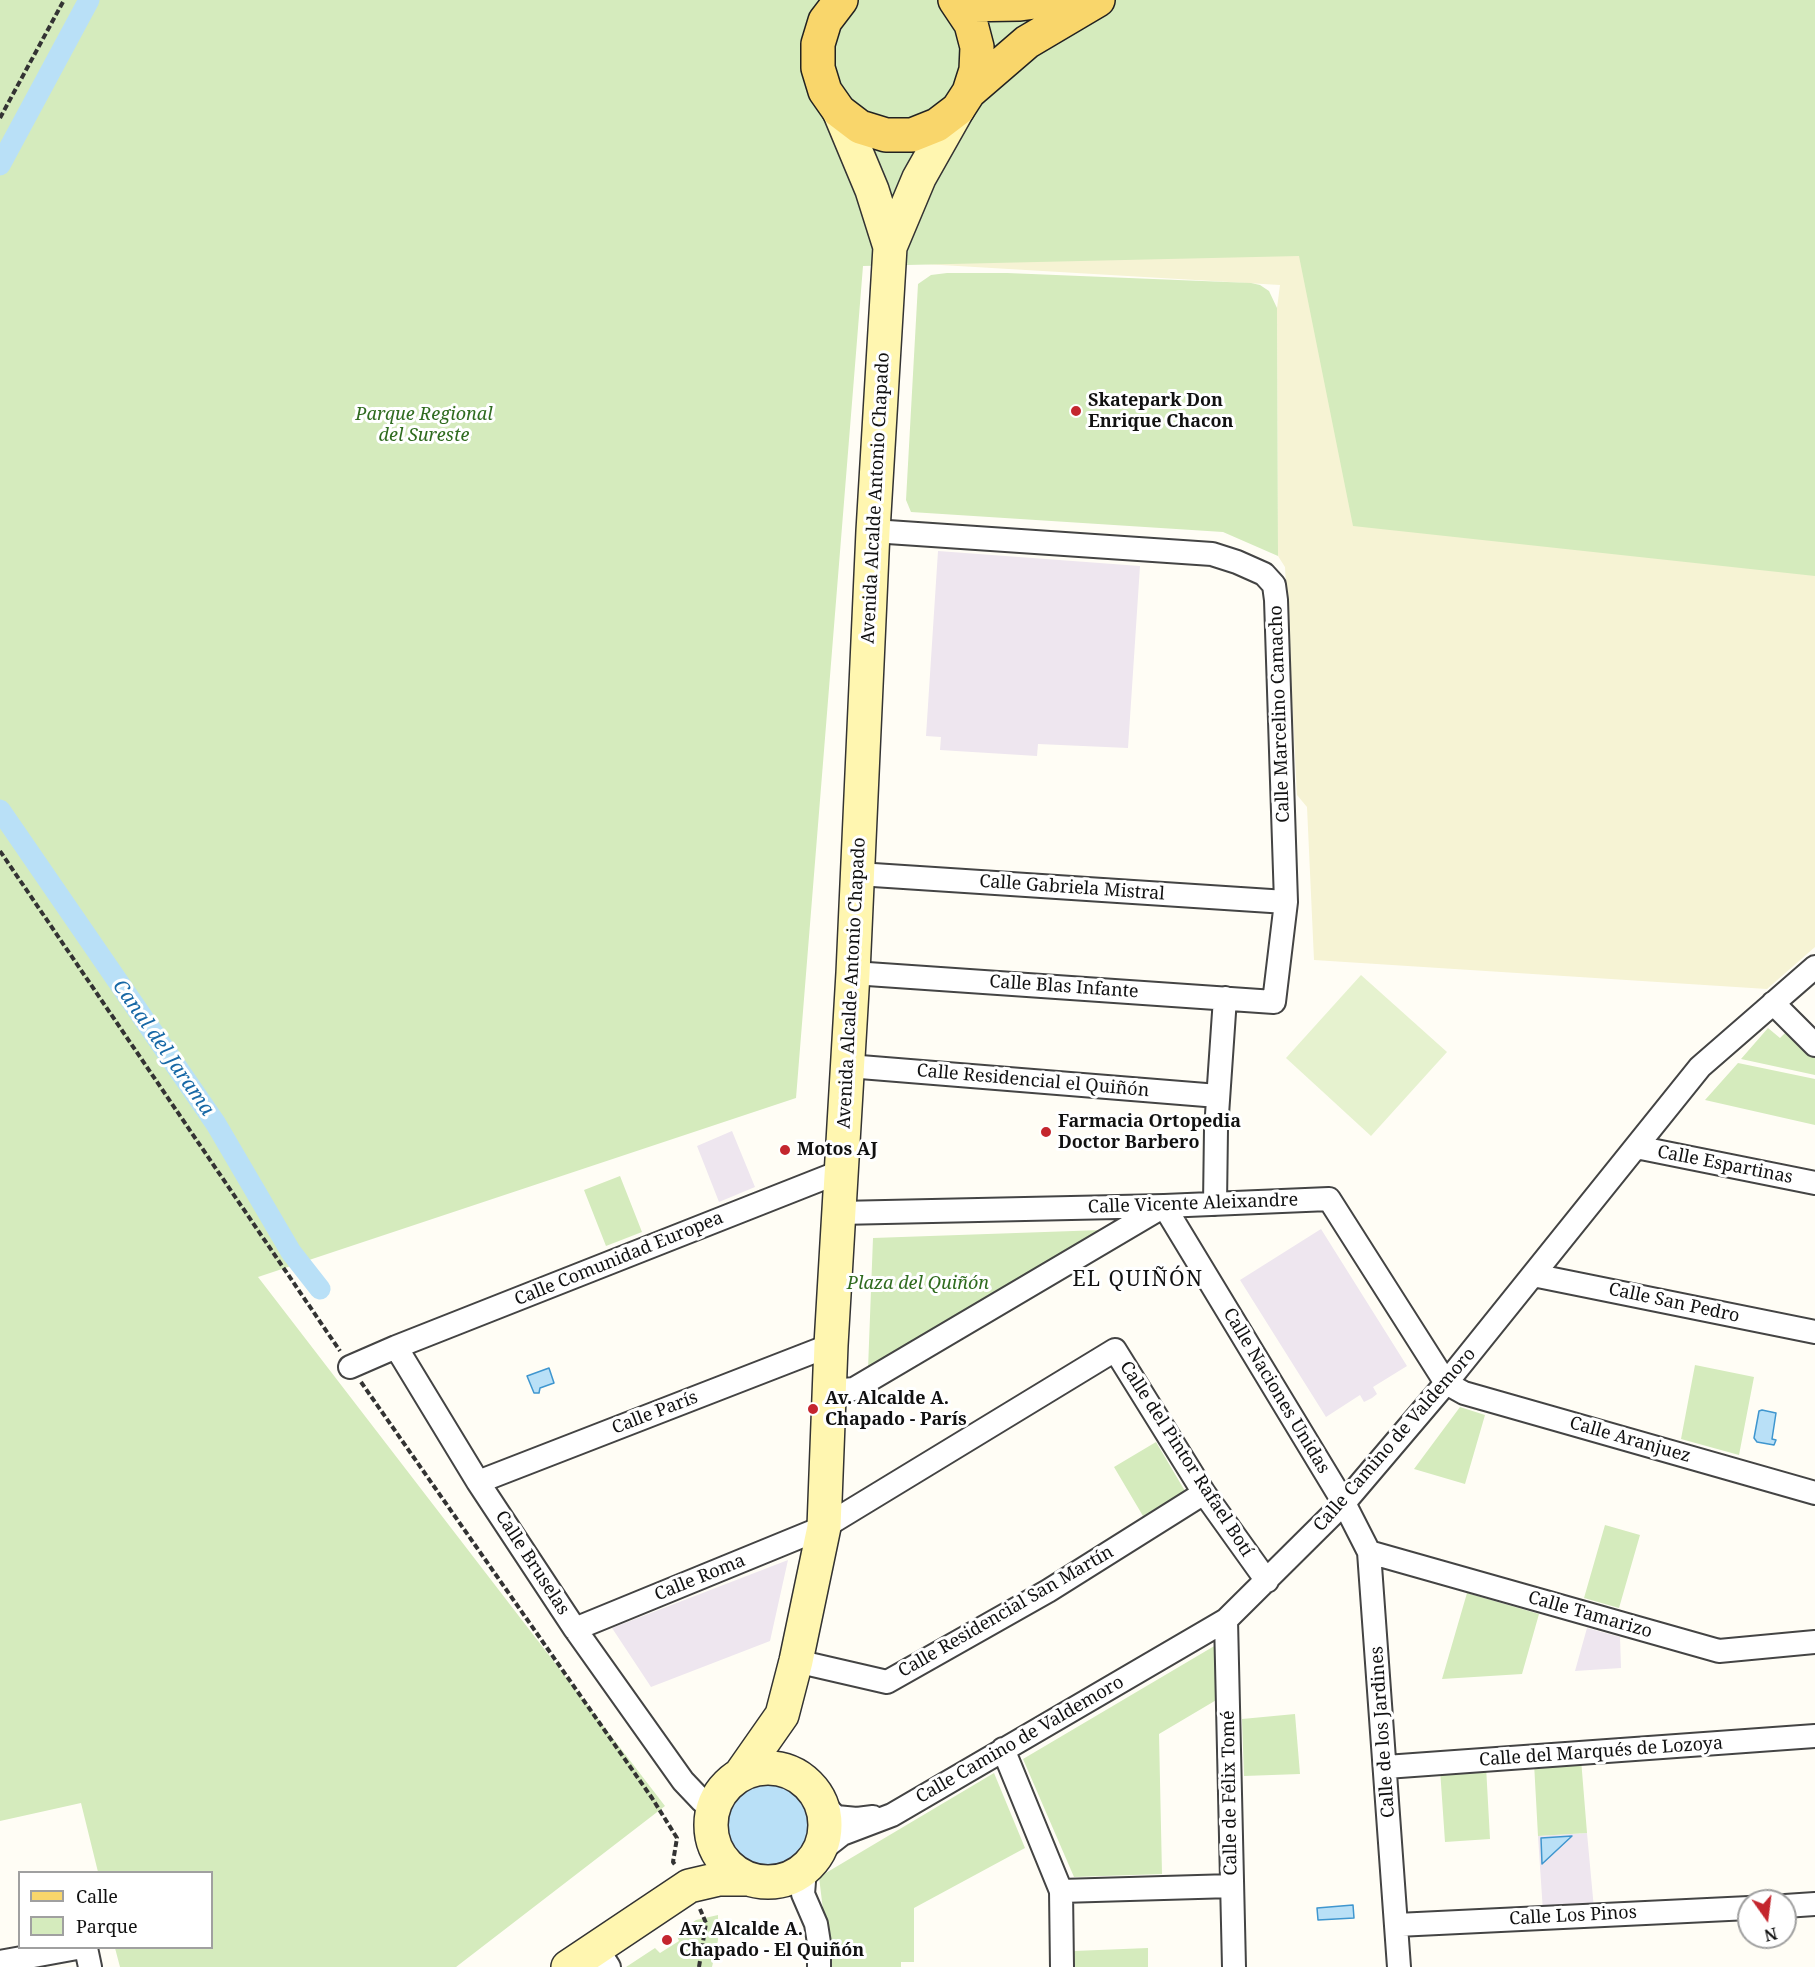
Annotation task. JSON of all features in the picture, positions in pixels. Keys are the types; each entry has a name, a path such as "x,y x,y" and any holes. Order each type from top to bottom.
{"main road":[{"path":"841,0 825,21 818,44 818,68 825,91 839,111 872,190 890,247"},
{"path":"957,2 1020,4 1049,0"},
{"path":"839,111 860,127 886,135 912,135 937,125 1028,42 1098,0"},
{"path":"890,247 919,178 964,100 976,70 977,47 971,24 957,2"},
{"name":"Avenida Alcalde Antonio Chapado","path":"740,1775 782,1715 796,1661 824,1527 831,1345 854,973 873,531 890,247"},
{"name":"Avenida Alcalde Antonio Chapado","path":"782,1715 796,1775"},
{"path":"567,1967 603,1957 689,1886 705,1855 713,1819 726,1786 740,1775 759,1768 778,1768 796,1775 810,1786 820,1801 825,1818 825,1836 812,1861 792,1877 778,1882 719,1879 689,1886"},
{"path":"713,1819 715,1847 723,1860 748,1879"}],"street":[{"name":"Calle Marcelino Camacho","path":"873,531 1212,554 1263,574 1274,585 1286,903 1274,1002"},
{"name":"Calle Gabriela Mistral","path":"858,874 1286,903"},
{"name":"Calle Camino de Valdemoro","path":"812,1861 842,1834 892,1815 1227,1620 1344,1503 1446,1383 1700,1066 1815,967"},
{"name":"Calle Blas Infante","path":"854,973 1274,1002"},
{"path":"1215,1204 1218,1096 1225,998"},
{"path":"1773,1003 1815,1044"},
{"name":"Calle Residencial el Quiñón","path":"848,1066 1218,1096"},
{"name":"Calle Espartinas","path":"1636,1147 1815,1183"},
{"name":"Calle Comunidad Europea","path":"396,1347 842,1171"},
{"name":"Calle Vicente Aleixandre","path":"839,1214 1164,1206 1329,1199 1446,1383"},
{"path":"831,1390 854,1389 1164,1206"},
{"name":"Calle Naciones Unidas","path":"1164,1206 1344,1503"},
{"name":"Calle San Pedro","path":"1533,1275 1815,1332"},
{"name":"Calle París","path":"478,1482 831,1345"},
{"path":"350,1367 396,1347"},
{"name":"Calle Bruselas","path":"396,1347 478,1482 575,1629 713,1819"},
{"name":"Calle del Pintor Rafael Botí","path":"824,1527 1115,1350 1204,1494 1267,1581"},
{"name":"Calle Aranjuez","path":"1446,1383 1464,1393 1815,1493"},
{"name":"Calle Residencial San Martín","path":"796,1661 887,1682 1048,1591 1204,1494"},
{"name":"Calle de los Jardines","path":"1344,1503 1369,1552 1399,1967"},
{"name":"Calle Roma","path":"575,1629 824,1527"},
{"name":"Calle Tamarizo","path":"1369,1552 1719,1651 1815,1642"},
{"name":"Calle de Félix Tomé","path":"1227,1620 1234,1967"},
{"name":"Calle del Marqués de Lozoya","path":"1386,1767 1815,1736"},
{"path":"1003,1749 1061,1891 1062,1967"},
{"name":"Calle Camino de Valdemoro","path":"820,1801 836,1816 857,1819 892,1815"},
{"path":"812,1861 803,1894 816,1924 819,1967"},
{"path":"1061,1891 1232,1886"},
{"path":"1797,1905 1815,1904"},
{"name":"Calle Los Pinos","path":"1397,1925 1737,1909"},
{"path":"0,1962 67,1949"},
{"path":"86,1949 90,1967"}],"path":[{"path":"0,118 64,0"},
{"path":"689,1886 706,1923 699,1967"}],"shaded area":[{"path":"1815,91 1815,947 1767,989 1314,960 1307,807 1297,795 1285,567 1278,556 1277,308 1280,285 907,263"},
{"path":"938,551 1140,566 1128,748 1038,744 1037,756 940,750 941,737 926,736"},
{"path":"732,1131 755,1187 719,1202 697,1146"},
{"path":"1321,1229 1407,1366 1373,1387 1377,1394 1372,1398 1364,1402 1360,1395 1326,1417 1240,1280"},
{"path":"788,1560 770,1641 651,1687 612,1628"},
{"path":"1587,1628 1620,1637 1621,1668 1575,1671"},
{"path":"1587,1833 1594,1909 1543,1912 1538,1836"}],"green space":[{"name":"Parque Regional del Sureste","path":"0,0 1815,0 1815,576 1353,526 1299,256 863,266 796,1098 258,1277 665,1806 456,1967 120,1967 115,1949 213,1949 213,1871 98,1871 81,1803 0,1821"},
{"path":"1007,273 1251,283 1260,285 1269,291 1277,308 1278,556 1223,532 911,512 906,500 918,284 931,275"},
{"path":"1361,975 1447,1052 1371,1136 1286,1058"},
{"path":"1768,1028 1780,1038 1787,1031 1815,1058 1815,1075 1741,1059"},
{"path":"1738,1063 1815,1079 1815,1125 1705,1100"},
{"path":"620,1176 642,1232 606,1246 584,1190"},
{"name":"Plaza del Quiñón","path":"1102,1230 868,1369 873,1238"},
{"path":"1695,1365 1754,1377 1739,1455 1681,1439"},
{"path":"1460,1407 1485,1415 1465,1484 1414,1469"},
{"path":"1156,1442 1185,1491 1143,1516 1114,1467"},
{"path":"1605,1525 1640,1535 1619,1608 1584,1598"},
{"path":"1467,1593 1539,1614 1522,1674 1442,1679"},
{"path":"1216,1645 1218,1699 1159,1734 1162,1874 1074,1877 1023,1759"},
{"path":"1295,1714 1300,1774 1244,1776 1242,1719"},
{"path":"1581,1759 1587,1833 1538,1836 1534,1763"},
{"path":"1486,1766 1490,1839 1445,1842 1440,1769"},
{"path":"994,1773 1025,1848 914,1908 914,1962 901,1962 901,1967 830,1967 819,1877"},
{"path":"718,1915 718,1940 712,1967 626,1967 655,1948 660,1953 679,1941 676,1934 696,1920"},
{"path":"1148,1948 1148,1967 1074,1967 1074,1951"}],"water":[{"path":"549,1368 554,1383 540,1388 539,1393 534,1393 527,1376"},
{"path":"1759,1411 1776,1413 1772,1439 1776,1440 1774,1445 1757,1442 1754,1438"},
{"path":"768,1781 785,1785 800,1794 809,1809 813,1826 809,1843 800,1858 785,1867 768,1871 751,1867 736,1858 727,1843 723,1826 727,1809 736,1794 751,1785"},
{"path":"1572,1836 1542,1864 1541,1838"},
{"path":"1353,1905 1354,1918 1318,1920 1317,1908"}],"waterway":[{"name":"Canal del Jarama","path":"0,165 89,0"},
{"name":"Canal del Jarama","path":"0,810 216,1124 291,1252 320,1289"}],"place":[{"name":"Skatepark Don Enrique Chacon","path":"1076,411"},
{"name":"Farmacia Ortopedia Doctor Barbero","path":"1046,1132"},
{"name":"Motos AJ","path":"785,1150"},
{"name":"Av. Alcalde A. Chapado - París","path":"813,1409"},
{"name":"Av. Alcalde A. Chapado - El Quiñón","path":"667,1940"}],"district":[{"name":"EL QUIÑÓN","path":"1138,1280"}]}
